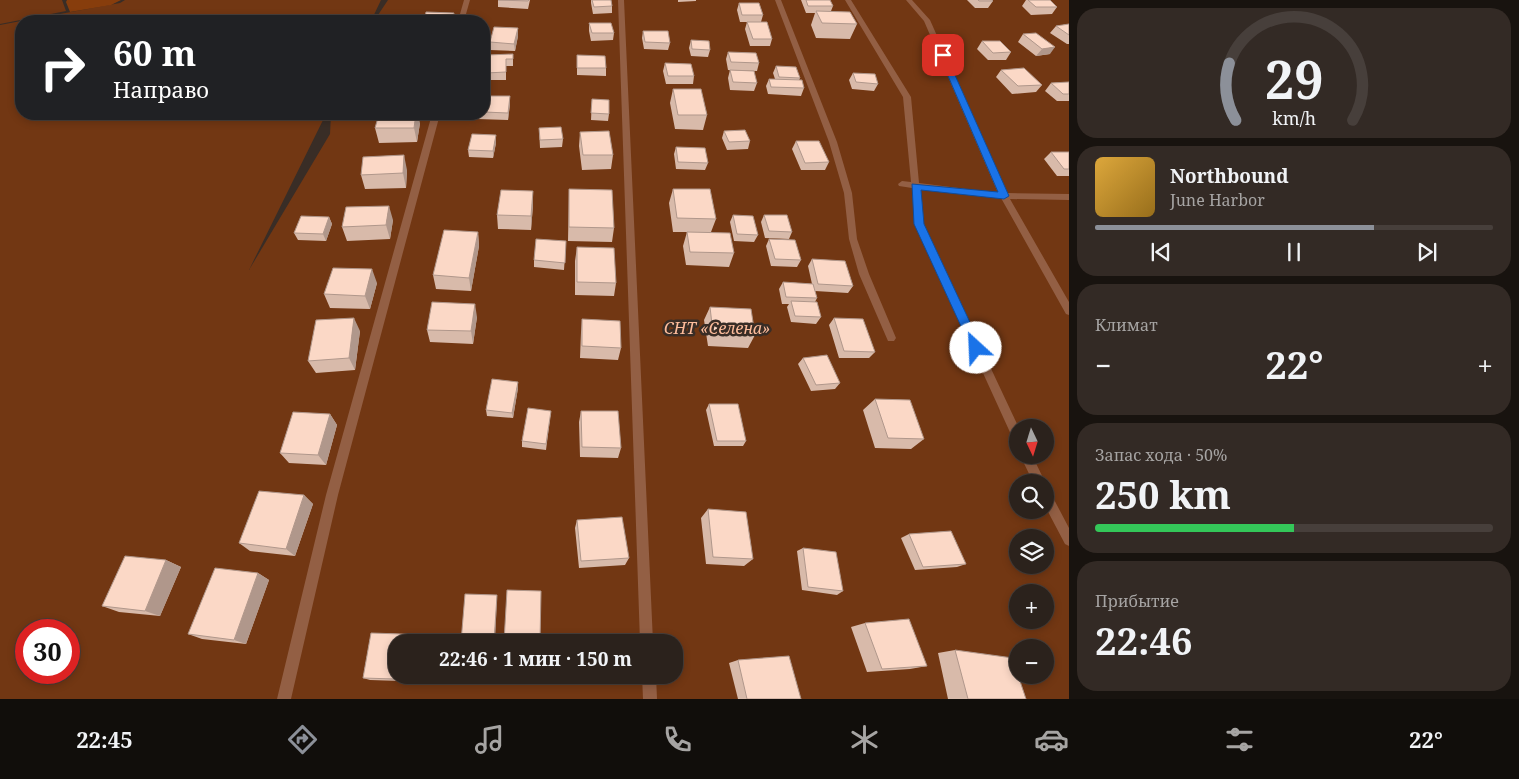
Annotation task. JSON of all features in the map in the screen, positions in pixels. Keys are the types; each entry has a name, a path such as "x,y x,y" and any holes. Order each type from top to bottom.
{"street":[{"path":"463,15 467,0"},
{"path":"621,0 647,634"},
{"path":"778,0 833,142 848,193 853,238 864,274 891,338"},
{"path":"848,0 907,97 919,224 1010,419"},
{"path":"909,0 927,20 1004,196 1069,311"},
{"path":"284,699 332,496 434,120"},
{"path":"902,184 1004,196 1069,197"},
{"path":"1054,511 1069,540"},
{"path":"649,684 650,699"}],"green space":[{"path":"0,0 62,0 66,11 46,15 15,15 15,21 0,24"},
{"path":"125,0 381,0 374,15 55,15 120,3"},
{"name":"СНТ «Селена»","path":"388,0 1069,0 1069,699 0,699 0,25 15,22 15,120 323,120 249,270 330,134 331,120 490,120 490,15 378,15"}],"shaded area":[{"path":"67,0 121,0 111,5 70,12"}],"building":[{"path":"592,0 611,0 612,6 594,7"},
{"path":"806,0 830,0 833,6 808,6"},
{"path":"1028,0 1050,0 1057,7 1036,7"},
{"path":"739,3 759,3 763,15 742,15"},
{"path":"816,11 850,12 857,24 822,23"},
{"path":"426,12 454,13 454,15 425,15"},
{"path":"747,22 767,22 772,39 753,39"},
{"path":"589,23 611,23 614,33 592,33"},
{"path":"1069,24 1069,35 1056,26"},
{"path":"494,27 518,28 514,44 490,42"},
{"path":"643,31 668,31 670,43 645,42"},
{"path":"1036,33 1055,47 1042,49 1023,34"},
{"path":"691,40 709,41 710,50 692,49"},
{"path":"982,41 1000,41 1011,52 993,53"},
{"path":"728,52 756,53 759,63 731,62"},
{"path":"513,54 513,59 506,59 506,72 490,73 490,55"},
{"path":"577,55 605,56 606,68 577,68"},
{"path":"665,63 691,64 694,76 668,76"},
{"path":"776,66 796,67 800,78 779,77"},
{"path":"1024,68 1042,85 1018,86 1001,70"},
{"path":"730,70 754,71 757,83 733,82"},
{"path":"853,73 875,74 878,84 856,82"},
{"path":"769,79 802,80 804,88 771,87"},
{"path":"1069,82 1069,94 1063,94 1051,83"},
{"path":"673,89 701,89 707,115 678,115"},
{"path":"490,96 510,96 508,113 490,112"},
{"path":"592,99 609,100 609,114 591,113"},
{"path":"377,120 415,120 414,128 375,128"},
{"path":"561,127 563,139 540,140 539,128"},
{"path":"745,130 750,141 729,142 724,131"},
{"path":"609,131 613,155 583,155 580,132"},
{"path":"472,134 496,135 493,151 468,150"},
{"path":"796,141 819,141 829,162 805,163"},
{"path":"676,147 705,148 708,163 678,162"},
{"path":"1051,152 1069,152 1069,169 1064,169"},
{"path":"404,155 403,173 361,175 363,157"},
{"path":"569,189 612,190 614,228 569,227"},
{"path":"673,189 710,189 716,219 677,218"},
{"path":"501,190 533,191 531,216 497,215"},
{"path":"389,206 386,225 342,227 346,207"},
{"path":"733,215 753,216 758,235 737,234"},
{"path":"764,215 787,215 792,232 769,231"},
{"path":"301,216 329,217 323,234 294,233"},
{"path":"444,230 478,232 469,278 433,275"},
{"path":"687,232 730,233 734,253 690,252"},
{"path":"536,239 566,241 565,263 534,260"},
{"path":"769,239 795,240 801,260 775,259"},
{"path":"577,247 614,248 616,283 577,282"},
{"path":"812,259 845,261 853,286 818,284"},
{"path":"333,268 372,269 365,296 324,294"},
{"path":"783,282 813,284 817,298 786,297"},
{"path":"791,301 817,302 821,317 795,316"},
{"path":"432,302 475,304 471,331 427,330"},
{"path":"710,307 751,309 755,335 713,333"},
{"path":"354,318 349,358 308,361 316,320"},
{"path":"834,318 863,319 875,352 844,351"},
{"path":"582,319 620,321 621,348 582,346"},
{"path":"827,355 840,383 816,385 803,358"},
{"path":"492,379 518,382 512,413 486,410"},
{"path":"875,399 910,400 924,439 888,438"},
{"path":"709,404 738,404 746,441 717,441"},
{"path":"528,408 551,411 546,444 522,441"},
{"path":"581,411 618,411 621,448 582,447"},
{"path":"293,412 330,414 318,455 280,453"},
{"path":"259,491 304,495 286,549 239,543"},
{"path":"708,509 746,512 753,559 713,557"},
{"path":"622,517 629,558 581,561 577,520"},
{"path":"951,531 966,564 923,567 909,534"},
{"path":"803,548 836,552 843,591 808,587"},
{"path":"125,556 166,560 145,611 102,606"},
{"path":"215,568 258,573 234,640 188,634"},
{"path":"507,590 541,591 540,634 504,634"},
{"path":"465,594 497,595 495,634 462,634"},
{"path":"909,619 927,666 882,669 865,623"},
{"path":"371,633 402,634 388,634 388,679 363,678"},
{"path":"955,650 1009,657 1009,684 1021,684 1026,699 968,699"},
{"path":"789,656 801,699 747,699 738,660"}],"route":[{"path":"943,55 1004,196 916,186 919,224 976,348"}]}
